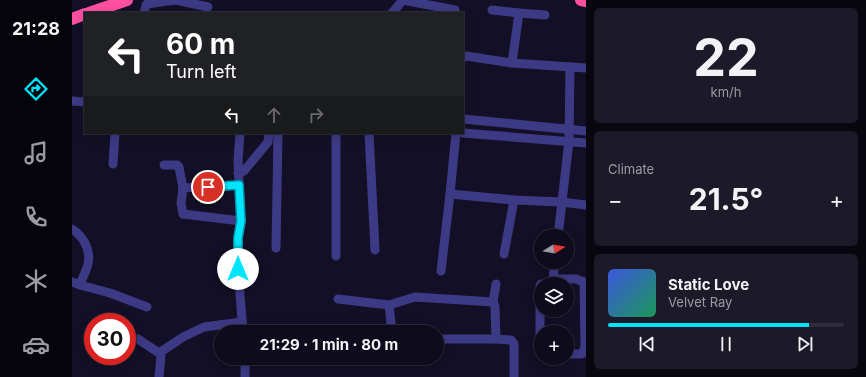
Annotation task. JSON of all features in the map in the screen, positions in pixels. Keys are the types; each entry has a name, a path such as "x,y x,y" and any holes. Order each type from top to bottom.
{"highway":[{"path":"92,12 127,0"},
{"path":"581,0 586,1"},
{"path":"72,19 84,14"}],"street":[{"path":"144,12 147,4 176,0 208,7"},
{"path":"393,12 403,0 455,10 455,12"},
{"path":"492,10 545,15"},
{"path":"512,63 519,13"},
{"path":"464,57 466,56 512,63 586,68"},
{"path":"559,229 570,129 570,67"},
{"path":"72,101 84,102"},
{"path":"464,118 586,131"},
{"path":"464,133 586,143"},
{"path":"113,164 115,134"},
{"path":"240,134 238,173 241,221 238,238 238,269 242,325"},
{"path":"238,173 244,170 268,142 268,134"},
{"path":"276,248 278,134"},
{"path":"336,134 336,256"},
{"path":"369,134 376,250"},
{"path":"441,271 456,134"},
{"path":"164,165 179,167 183,188 180,203 183,214 241,221"},
{"path":"183,188 239,185"},
{"path":"450,194 586,205"},
{"path":"504,254 514,200"},
{"path":"72,229 82,239 88,250 88,263 74,284 110,293 147,307"},
{"path":"574,279 584,282 585,347 582,354 574,354"},
{"path":"496,284 493,302 495,307 496,339"},
{"path":"338,299 389,305 415,297 493,302"},
{"path":"389,305 391,325"},
{"path":"159,353 183,337 204,327 242,322"},
{"path":"138,339 159,353 161,356 159,377"},
{"path":"444,339 511,340 514,344 514,377"},
{"path":"245,365 245,377"}],"route":[{"path":"208,187 239,185 241,221 238,238 238,269"}]}
